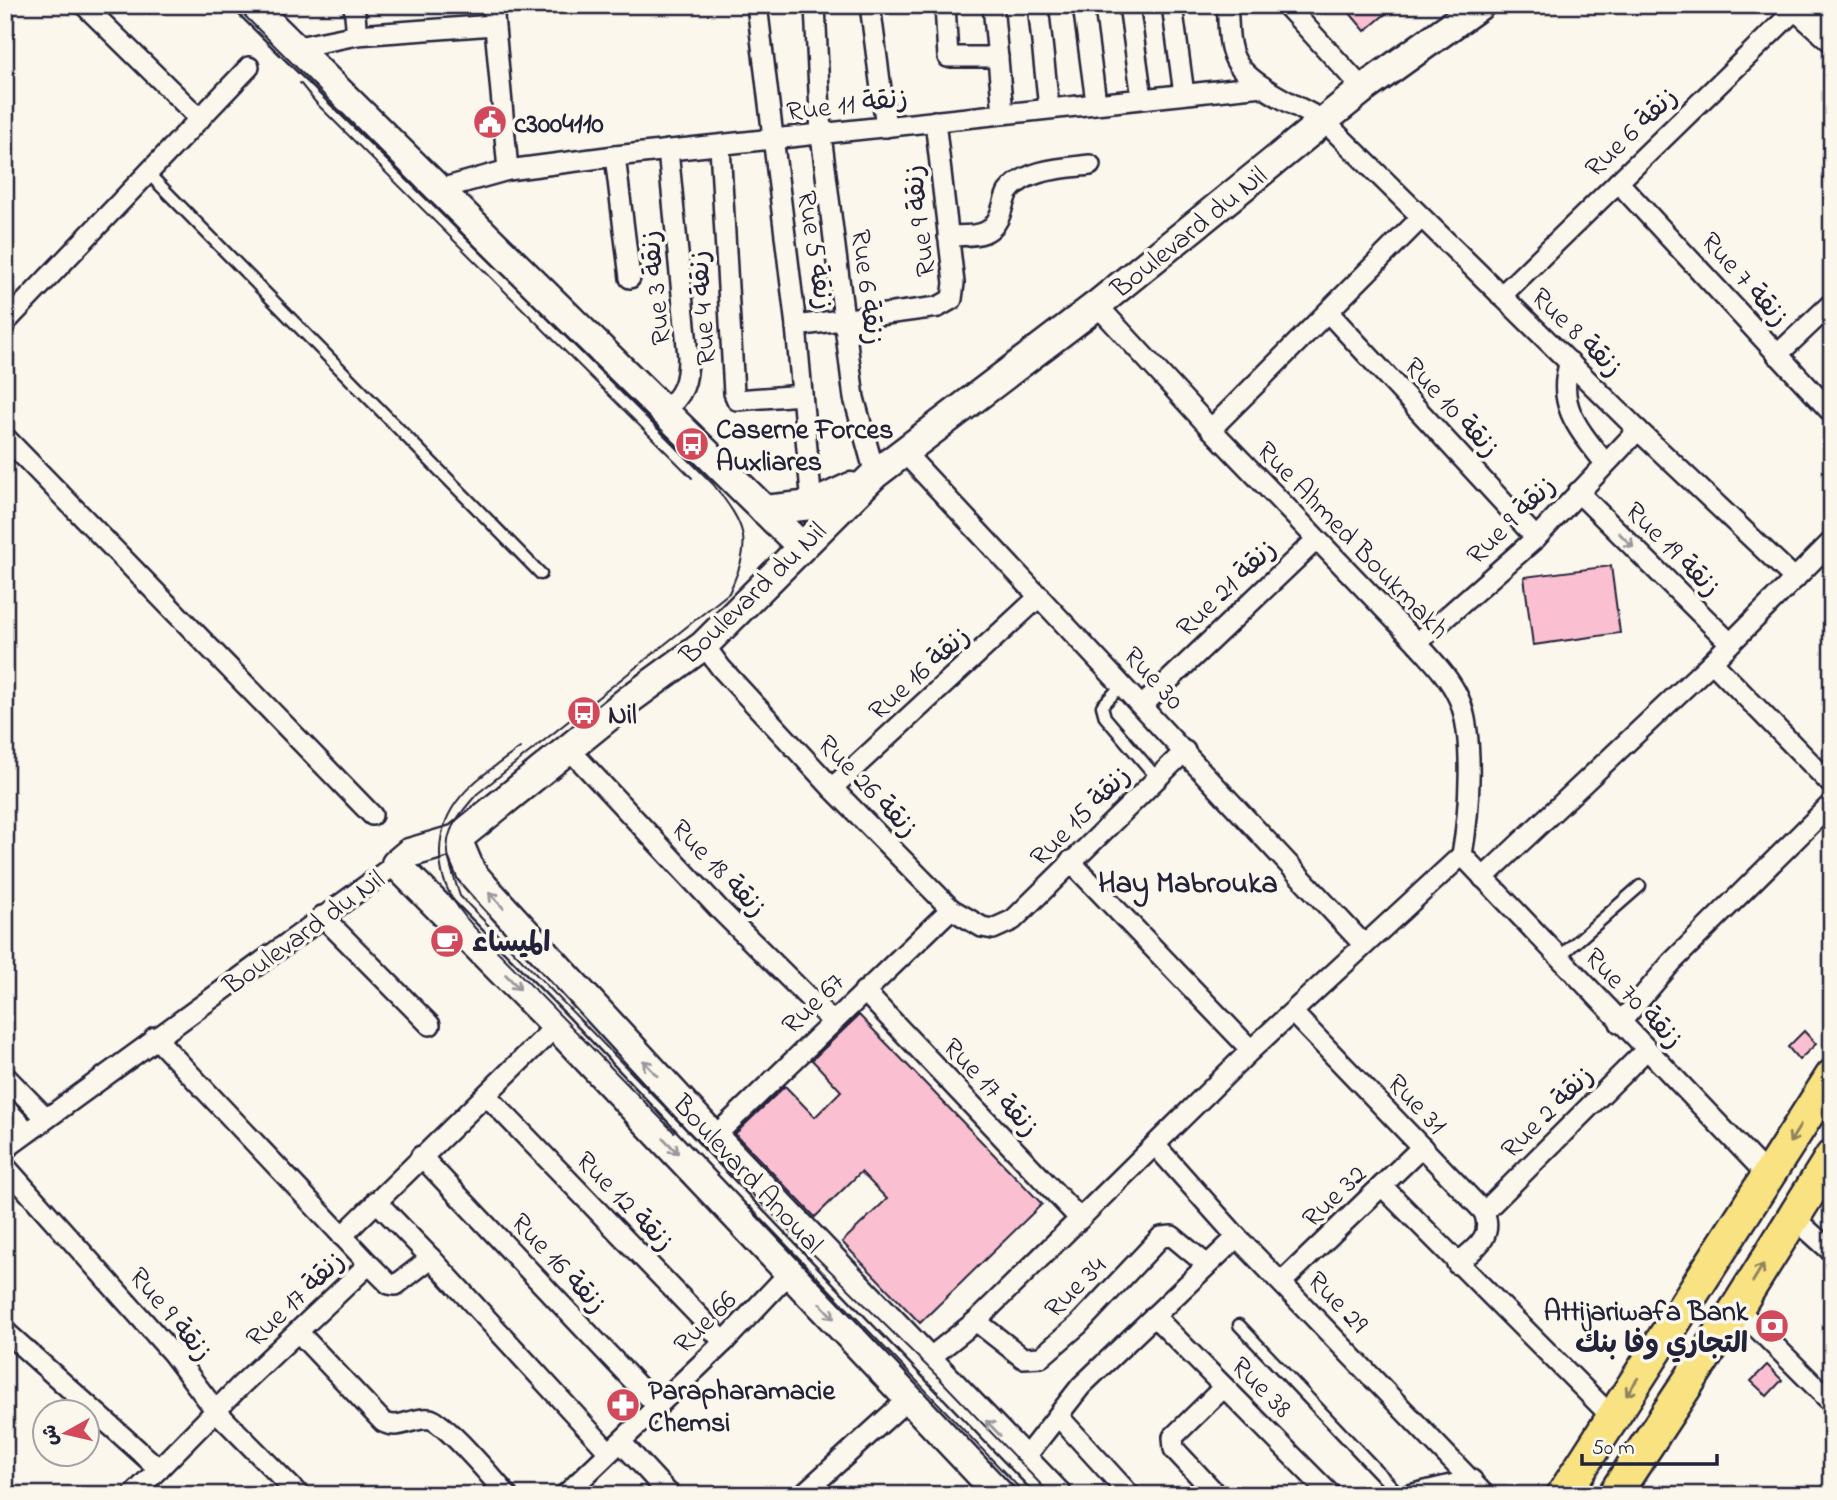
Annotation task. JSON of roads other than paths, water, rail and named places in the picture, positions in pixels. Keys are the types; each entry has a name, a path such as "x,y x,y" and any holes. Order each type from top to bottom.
{"main road":[{"path":"1563,1495 1832,1076"},
{"path":"1614,1495 1737,1308 1792,1216 1832,1156"}],"street":[{"path":"84,5 200,119"},
{"path":"251,5 801,546"},
{"path":"354,5 357,35"},
{"path":"493,5 508,170"},
{"path":"757,5 772,140"},
{"name":"Rue 6 زنقة","path":"815,5 821,135 854,398 875,474"},
{"path":"870,5 886,127"},
{"path":"945,5 948,57 998,57"},
{"path":"993,5 1003,113"},
{"path":"1038,5 1049,108"},
{"path":"1083,5 1096,102"},
{"path":"1129,5 1142,98"},
{"path":"1172,5 1184,94"},
{"name":"Rue 8 زنقة","path":"1227,5 1235,60 1262,86 1324,121 1638,430 1795,579"},
{"path":"1286,5 1363,89"},
{"name":"Boulevard du Nil","path":"5,1149 45,1117 409,853 457,839 630,699 704,645 801,546 875,474 903,451 1097,305 1363,89 1480,5"},
{"path":"1797,6 1832,37"},
{"name":"Rue 6 زنقة","path":"1501,296 1797,6"},
{"path":"293,48 357,35 495,25"},
{"path":"5,323 250,67"},
{"name":"Rue 11 زنقة","path":"440,189 508,170 615,156 1262,86"},
{"name":"Rue 9 زنقة","path":"846,320 938,307 948,303 954,292 935,121"},
{"name":"Rue 5 زنقة","path":"772,140 796,326 846,320"},
{"name":"Rue 4 زنقة","path":"719,146 734,393 737,400 802,395"},
{"name":"Rue 3 زنقة","path":"663,411 677,401 688,377 667,150"},
{"path":"615,156 630,278"},
{"path":"948,236 985,235 997,226 1008,192 1023,180 1055,169 1090,165"},
{"name":"Rue 7 زنقة","path":"1618,182 1832,413"},
{"path":"1211,429 1421,218"},
{"path":"1777,355 1832,303"},
{"name":"Rue Ahmed Boukmakh","path":"1097,305 1316,540 1417,643 1448,680 1464,713 1468,808 1462,855"},
{"name":"Rue 10 زنقة","path":"1328,312 1536,538"},
{"path":"796,326 812,505"},
{"path":"1570,362 1564,391 1570,415 1605,463"},
{"name":"Rue 9 زنقة","path":"1417,643 1536,538 1638,430"},
{"path":"5,437 372,815"},
{"name":"Rue 30","path":"903,451 1143,705 1363,944"},
{"path":"764,510 812,505 839,495 875,474"},
{"name":"Rue 19 زنقة","path":"1578,492 1730,643"},
{"name":"Rue 21 زنقة","path":"1143,705 1316,540"},
{"path":"1483,878 1712,662 1832,541"},
{"name":"Rue 16 زنقة","path":"832,788 1040,596"},
{"name":"Rue 26 زنقة","path":"704,645 721,668 832,788 950,909 982,927 993,929 1013,920"},
{"path":"1712,662 1832,785"},
{"name":"Rue 18 زنقة","path":"570,750 720,910 832,1021"},
{"name":"Rue 15 زنقة","path":"1013,920 1185,751"},
{"path":"1620,1023 1672,962 1832,803"},
{"name":"Boulevard Anoual","path":"457,839 471,872 713,1137 1057,1495"},
{"path":"927,1360 975,1321 1251,1050 1462,855"},
{"name":"Rue 70 زنقة","path":"1462,855 1769,1176"},
{"path":"1070,862 1251,1050"},
{"name":"Boulevard Anoual","path":"396,863 556,1026 1000,1495"},
{"name":"Rue 67","path":"713,1137 950,909"},
{"path":"322,916 430,1025"},
{"name":"Rue 17 زنقة","path":"864,991 1080,1219"},
{"name":"Rue 31","path":"1293,1013 1484,1212"},
{"path":"342,1236 556,1026"},
{"path":"155,1037 369,1264"},
{"name":"Rue 2 زنقة","path":"1484,1212 1646,1050"},
{"path":"5,1076 45,1117"},
{"name":"Rue 12 زنقة","path":"487,1096 724,1342"},
{"path":"5,1108 28,1132"},
{"name":"Rue 29","path":"1154,1145 1237,1237 1478,1487"},
{"name":"Rue 32","path":"1282,1282 1422,1147"},
{"name":"Rue 16 زنقة","path":"421,1156 659,1407"},
{"name":"Rue 9 زنقة","path":"5,1166 172,1353 216,1411 299,1495"},
{"path":"1382,1186 1612,1418"},
{"path":"376,1201 615,1447 670,1495"},
{"path":"1457,1264 1485,1239 1488,1232 1484,1212"},
{"path":"1792,1216 1832,1252"},
{"name":"Rue 34","path":"975,1321 1023,1358 1032,1360 1041,1357 1078,1325 1161,1237 1172,1236 1207,1265"},
{"path":"1024,1459 1081,1386 1237,1237"},
{"name":"Rue 17 زنقة","path":"132,1495 369,1264 389,1284 396,1285 430,1258"},
{"name":"Rue 66","path":"565,1495 659,1407 790,1272"},
{"path":"1737,1308 1832,1403"},
{"name":"Rue 38","path":"1154,1316 1331,1495"},
{"path":"5,1331 159,1469"},
{"path":"299,1333 383,1422 398,1426 424,1419 440,1423 508,1495"},
{"path":"1217,1495 1174,1449 1173,1437 1224,1387"},
{"path":"802,1495 909,1398"},
{"path":"1059,1417 1130,1495"},
{"path":"1409,1495 1478,1487"}],"lane":[{"path":"148,173 541,574"},
{"path":"1123,684 1102,706 1105,717 1157,778"},
{"path":"1558,958 1640,886"},
{"path":"1239,1325 1400,1495"}],"tram line":[{"path":"234,5 713,484 733,512 743,535 741,560 729,593 477,794 465,809 450,831 448,842 450,864 460,896 686,1129 936,1375 1051,1495"},
{"path":"300,83 317,104 692,478"},
{"path":"520,748 466,790 448,817 442,833 440,863 449,893 475,928 674,1132"},
{"path":"749,1206 1026,1495"}],"place":[{"name":"c3004110","path":"490,122"},
{"name":"Caserne Forces Auxliares","path":"692,444"},
{"name":"Nil","path":"584,713"},
{"name":"الميساء","path":"447,941"},
{"name":"Attijariwafa Bank التجاري وفا بنك","path":"1772,1326"},
{"name":"Parapharamacie Chemsi","path":"623,1405"}],"district":[{"name":"Hay Mabrouka","path":"1188,882"}]}
